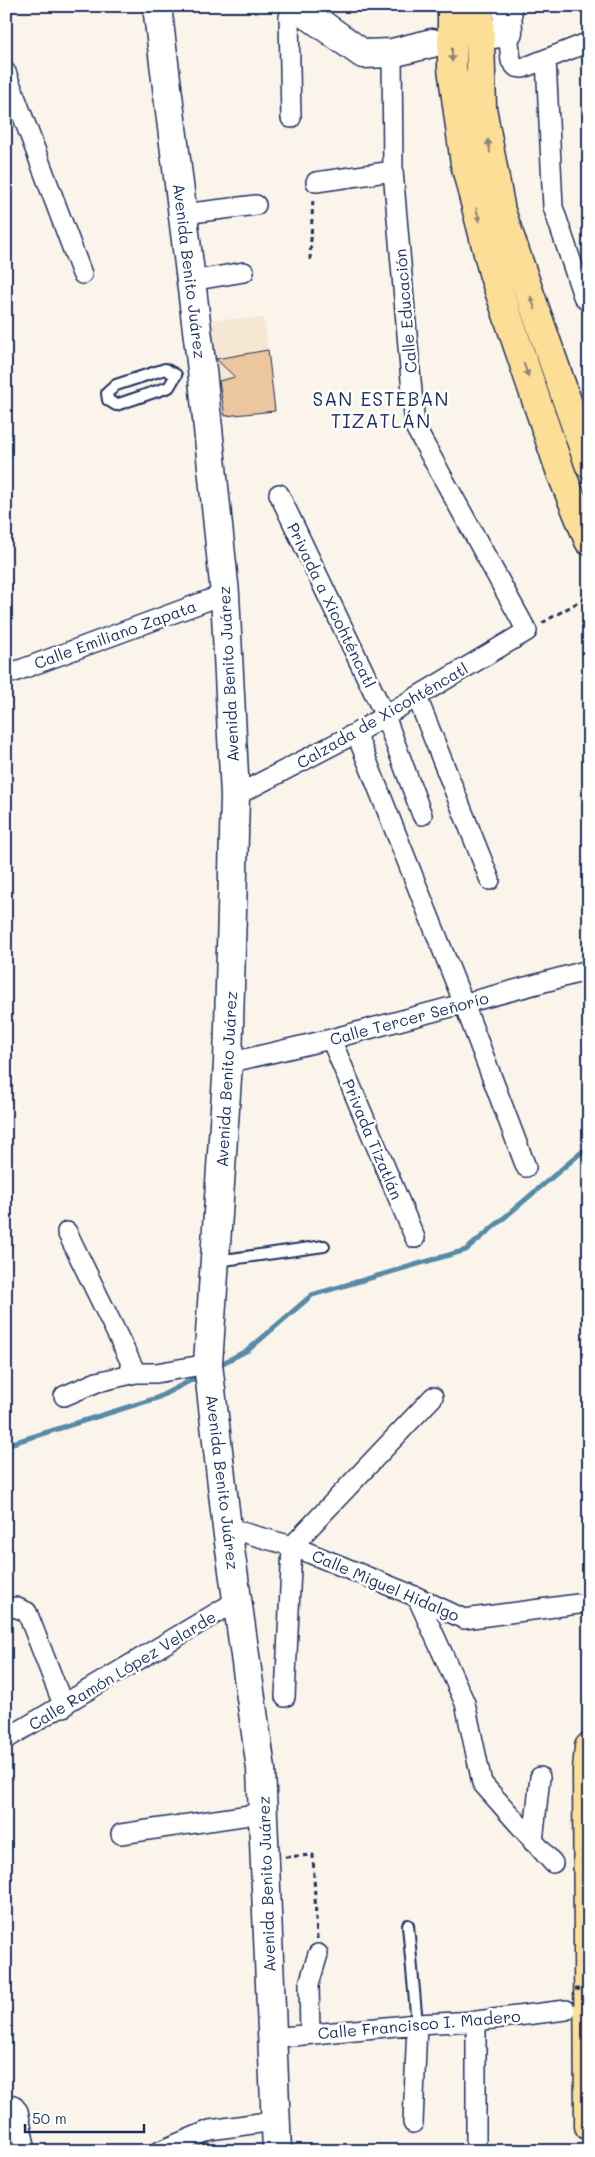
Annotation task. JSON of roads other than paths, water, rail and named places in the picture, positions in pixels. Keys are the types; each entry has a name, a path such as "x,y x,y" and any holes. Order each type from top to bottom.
{"highway":[{"path":"452,6 452,68 465,164 493,273 561,473 589,541"},
{"path":"479,6 482,108 501,211 589,464"},
{"path":"589,1747 587,1770 589,2126"}],"main road":[{"name":"Avenida Benito Juárez","path":"157,6 190,281 189,373 224,594 235,796 228,1063 208,1364 227,1528 261,1769 274,2120 277,2151"},
{"path":"294,6 363,54 392,52 432,44"}],"street":[{"path":"291,118 289,17 294,6"},
{"path":"503,24 511,61 516,67 523,68 589,42"},
{"name":"Calle Educación","path":"392,52 393,171 415,427 527,631"},
{"path":"546,59 553,208 583,296 589,303"},
{"path":"6,72 82,274"},
{"path":"316,182 393,171"},
{"path":"183,214 256,205"},
{"path":"190,281 244,272"},
{"name":"Privada a Xicohténcatl","path":"279,494 385,716 422,816"},
{"name":"Calle Emiliano Zapata","path":"6,675 224,594"},
{"name":"Calzada de Xicohténcatl","path":"235,796 356,733 527,631"},
{"path":"417,697 490,880"},
{"path":"356,733 464,1004 526,1167"},
{"name":"Calle Tercer Señorío","path":"228,1063 331,1039 589,970"},
{"name":"Privada Tizatlán","path":"331,1039 415,1238"},
{"path":"67,1232 136,1373"},
{"path":"64,1396 98,1382 136,1373 156,1373 208,1364"},
{"path":"285,1697 292,1546 433,1397"},
{"name":"Calle Miguel Hidalgo","path":"227,1528 292,1546 417,1597 464,1619 578,1604"},
{"path":"417,1597 464,1703 482,1782 553,1863"},
{"name":"Calle Ramón López Velarde","path":"6,1739 64,1707 238,1600"},
{"path":"6,1609 15,1607 27,1612 64,1707"},
{"path":"533,1842 540,1777"},
{"path":"121,1834 263,1813"},
{"path":"310,2033 309,1984 318,1954"},
{"name":"Calle Francisco I. Madero","path":"272,2038 417,2024 476,2022 566,2010"},
{"path":"476,2022 476,2151"},
{"path":"413,2123 417,2024"},
{"path":"6,2104 13,2104 18,2111 26,2151"},
{"path":"160,2151 210,2130 274,2120"}],"lane":[{"path":"165,369 189,373 169,387 116,405 108,400 108,393 116,385 165,369"},
{"path":"216,1261 324,1246"},
{"path":"408,1925 417,2024"}],"waterway":[{"path":"217,1366 248,1350 312,1295 466,1250 583,1151 589,1154"},
{"path":"6,1445 157,1398 201,1375"}],"district":[{"name":"SAN ESTEBAN TIZATLÁN","path":"381,409"}]}
